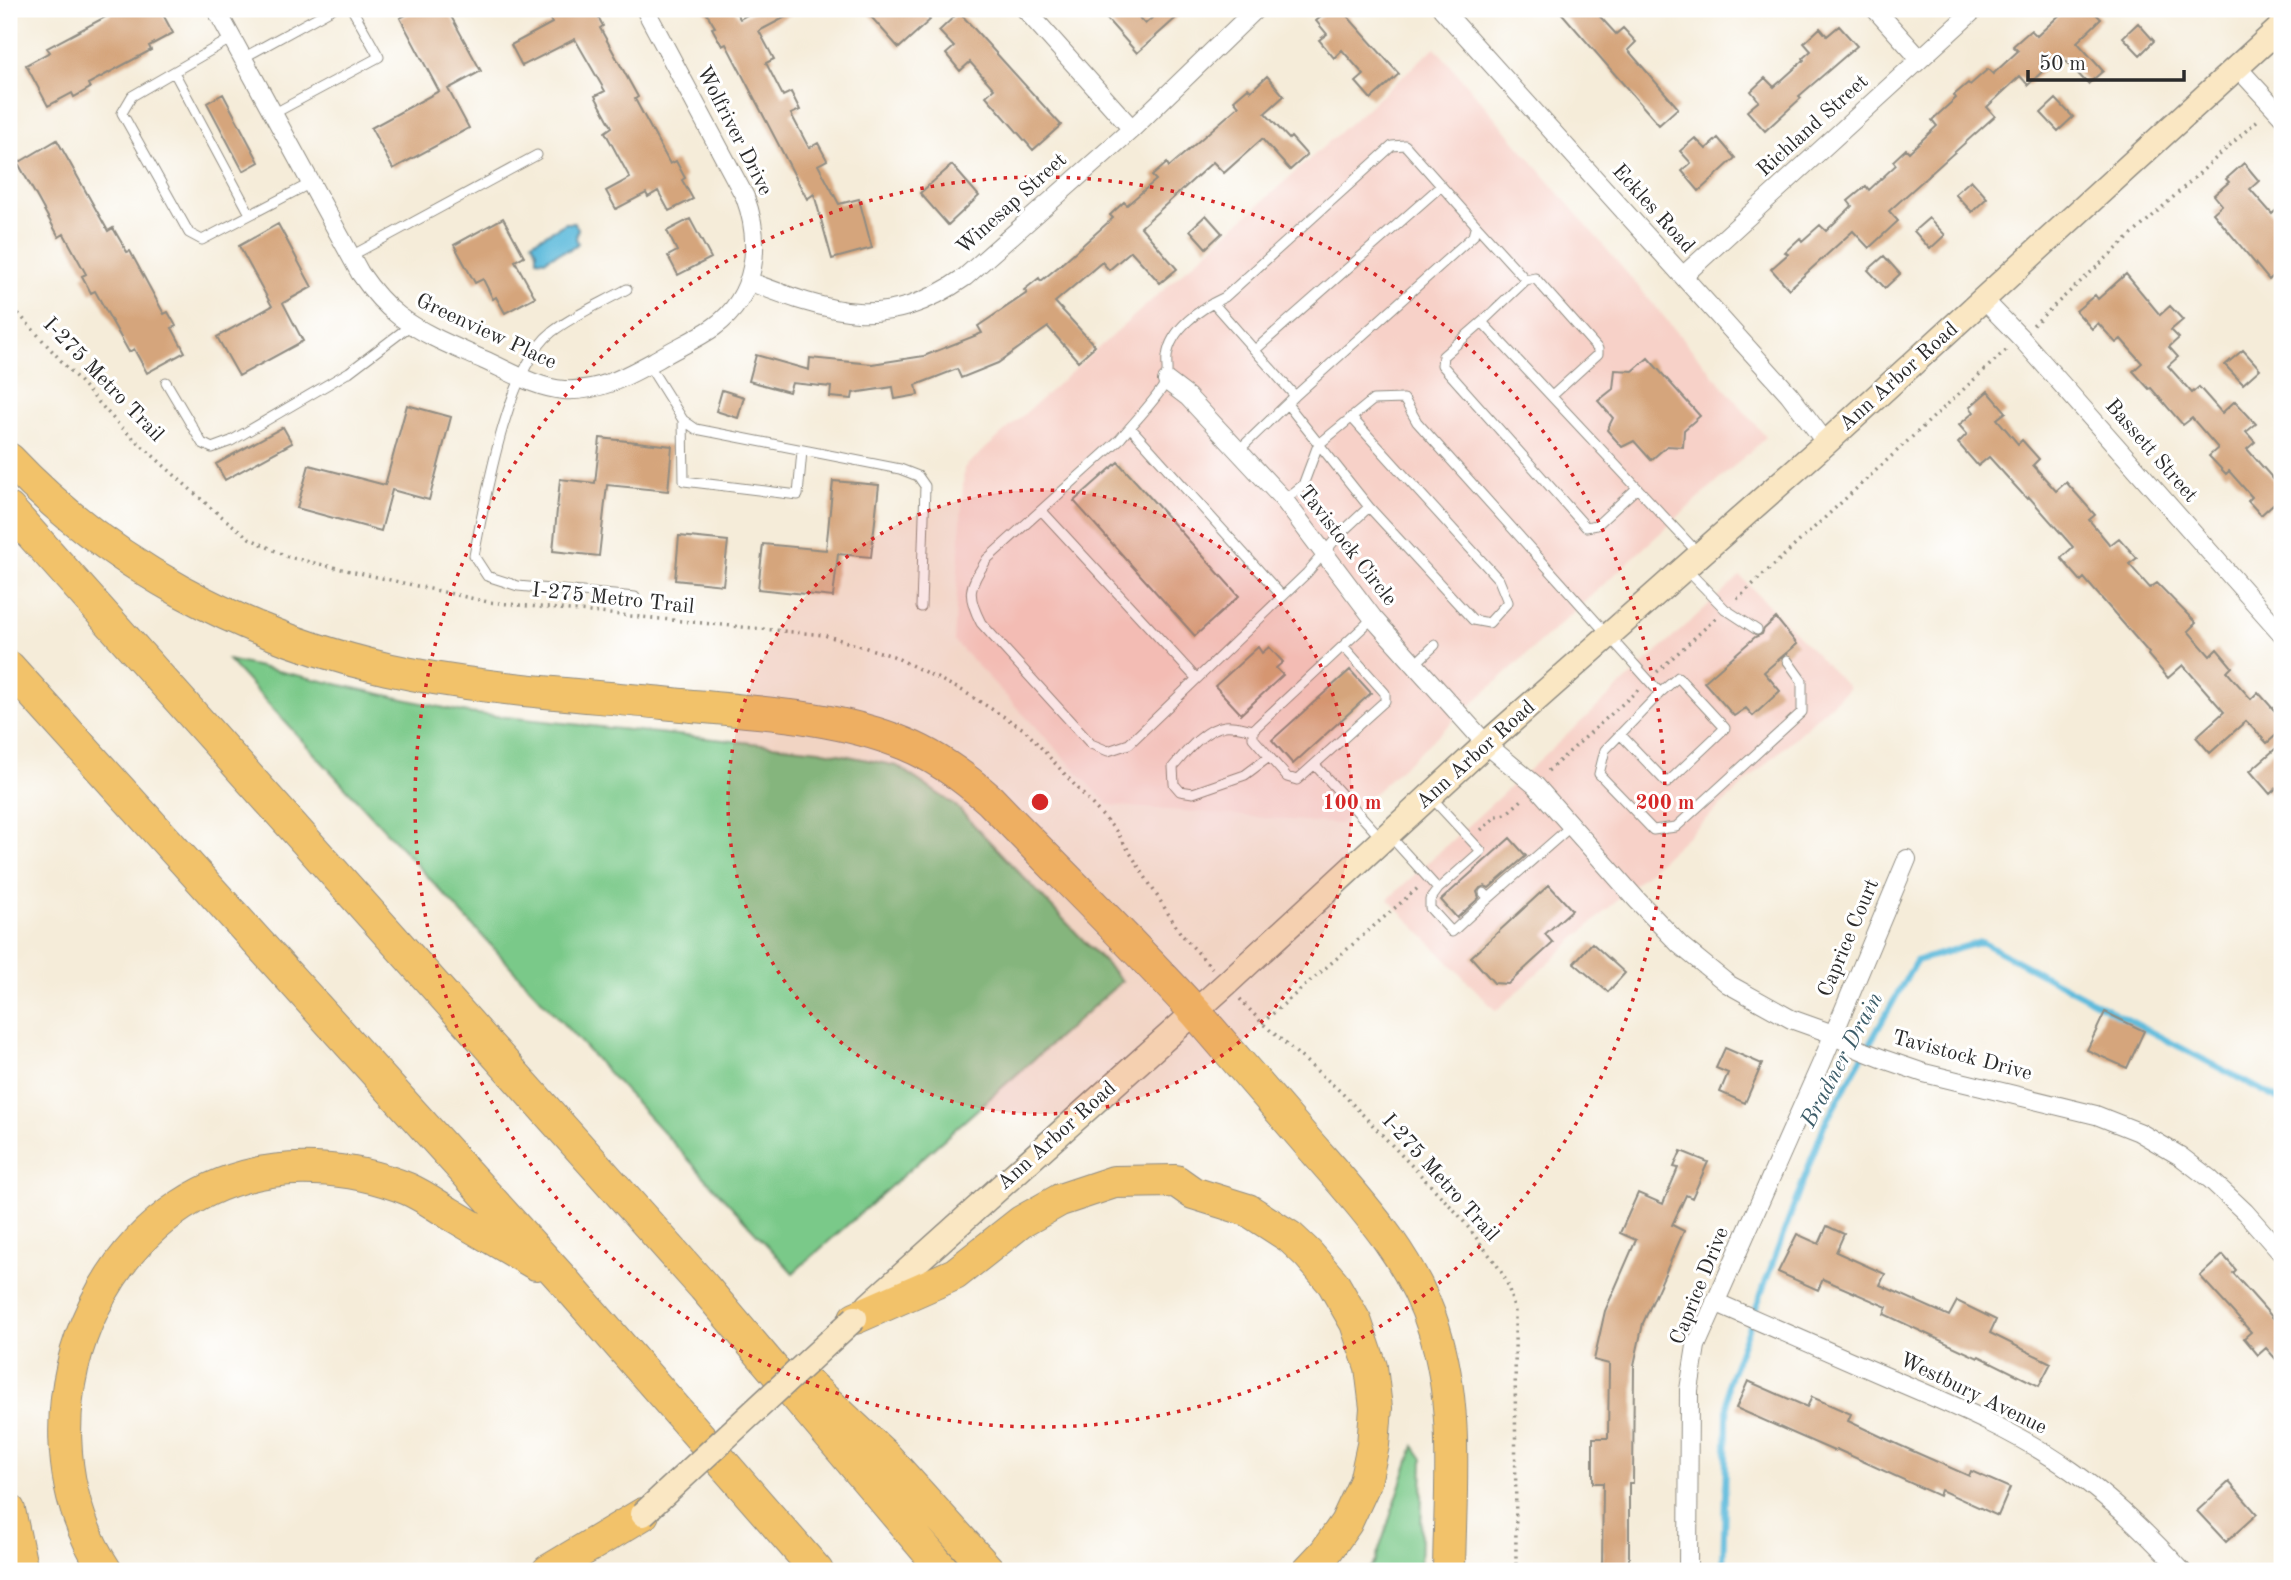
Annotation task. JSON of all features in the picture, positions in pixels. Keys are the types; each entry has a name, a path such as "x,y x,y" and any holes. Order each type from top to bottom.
{"highway":[{"path":"9,459 35,487 85,529 150,573 213,608 273,635 323,652 388,669 467,682 799,717 865,730 905,744 950,768 990,800 1195,1012 1375,1222 1399,1255 1421,1293 1434,1327 1447,1380 1451,1425 1449,1571"},
{"path":"9,509 704,1287 944,1571"},
{"path":"9,667 563,1280 817,1571"},
{"path":"106,1571 80,1528 66,1491 58,1455 57,1415 61,1374 72,1335 90,1298 113,1264 134,1240 165,1213 203,1192 242,1178 281,1170 346,1172 387,1181 411,1190 563,1280"},
{"path":"855,1318 955,1274 1021,1222 1060,1200 1114,1182 1176,1181 1193,1193 1248,1210 1290,1237 1333,1283 1356,1324 1371,1367 1376,1408 1373,1445 1365,1482 1346,1522 1325,1553 1308,1571"},
{"path":"704,1287 886,1457 989,1571"},
{"path":"9,1510 22,1571"},
{"path":"548,1571 643,1514"}],"main road":[{"name":"Ann Arbor Road","path":"579,1571 1486,744 1826,443 2282,26"}],"street":[{"name":"Greenview Place","path":"216,9 351,256 376,295 411,326 537,384 561,390 587,390 607,385 714,327 735,305 748,281"},
{"name":"Wolfriver Drive","path":"645,9 745,197 755,237 754,258 748,281"},
{"path":"1026,9 1132,129"},
{"name":"Winesap Street","path":"748,281 808,304 841,311 886,311 922,302 944,291 965,277 1132,129 1256,9"},
{"name":"Eckles Road","path":"1442,9 1789,394 1826,443"},
{"path":"1875,9 1920,59"},
{"name":"Richland Street","path":"1683,276 1975,9"},
{"path":"2237,68 2282,116"},
{"name":"Bassett Street","path":"1983,299 2020,337 2282,634"},
{"name":"Tavistock Circle","path":"1167,381 1188,397 1284,500 1373,618 1486,744"},
{"name":"Tavistock Drive","path":"1486,744 1535,785 1570,827 1680,945 1718,976 1759,1003 1791,1019 1833,1034 1856,1048 1924,1073 2096,1115 2139,1132 2180,1156 2210,1179 2245,1212 2282,1254"},
{"name":"Caprice Court","path":"1833,1034 1907,859"},
{"name":"Caprice Drive","path":"1688,1571 1689,1390 1696,1346 1833,1034"},
{"name":"Westbury Avenue","path":"1715,1302 1973,1413 2020,1438 2107,1497 2182,1571"}],"lane":[{"path":"243,58 332,9"},
{"path":"273,114 379,57 352,9"},
{"path":"232,38 131,96 122,113 189,233 202,240 311,183"},
{"path":"174,72 250,214"},
{"path":"1369,507 1323,552 1307,573 1129,744 1108,751 1091,744 981,623 971,604 972,584 987,559 1120,439 1167,381 1167,357 1171,340 1203,307 1225,298 1392,146 1405,145 1527,280"},
{"path":"351,256 537,155"},
{"path":"1255,350 1441,186"},
{"path":"1239,450 1473,236 1476,225"},
{"path":"1552,396 1598,354 1598,349 1535,278 1527,280 1443,356 1442,365 1586,527 1597,525 1637,488"},
{"path":"626,289 550,333 520,376 504,425 474,556 487,576 518,586 635,597"},
{"path":"1213,303 1295,396"},
{"path":"1482,321 1637,488 1725,609 1757,630"},
{"path":"166,382 202,443 212,448 230,441 349,372 411,326"},
{"path":"648,364 683,420 696,429 900,469 918,476 925,486 921,607"},
{"path":"1284,500 1303,485 1318,445 1373,400 1404,398 1417,422 1660,694"},
{"path":"1287,404 1369,507 1474,620 1489,623 1508,602 1499,580 1352,417"},
{"path":"683,420 684,481 798,495 802,451"},
{"path":"1130,427 1282,596"},
{"path":"1042,511 1196,678"},
{"path":"1343,646 1385,693 1385,701 1297,780 1287,777 1253,738 1253,730 1343,646 1373,618"},
{"path":"1415,664 1435,645"},
{"path":"1620,734 1667,783 1724,728 1678,677 1660,694 1620,734 1605,750 1599,774 1653,831 1676,827 1802,712 1802,681 1787,660"},
{"path":"1253,730 1227,726 1215,729 1186,751 1173,767 1174,784 1180,791 1193,793 1245,775 1269,757"},
{"path":"1315,765 1438,889"},
{"path":"1430,796 1481,851 1464,872 1438,889 1430,900 1430,908 1452,932 1486,896 1570,827"}],"path":[{"name":"I-275 Metro Trail","path":"9,303 120,426 220,516 249,538 288,557 488,602 824,635 893,656 963,691 1025,730 1117,832 1190,944"},
{"path":"1661,669 1713,620"},
{"path":"1546,772 1638,691"},
{"path":"1482,830 1497,816 1506,814 1522,801"},
{"path":"1262,1023 1418,888"},
{"name":"I-275 Metro Trail","path":"1255,1016 1340,1091 1458,1214 1507,1282 1515,1312 1516,1571"}],"shaded area":[{"path":"1435,47 1766,437 1340,824 1109,805 954,641 964,468"},
{"path":"1740,576 1849,688 1496,1011 1388,899"}],"green space":[{"path":"228,660 467,713 819,750 897,766 956,806 1122,981 793,1273"},
{"path":"1414,1446 1423,1459 1420,1571 1367,1571 1375,1562"}],"water":[{"path":"566,223 574,223 578,228 578,243 546,260 537,259 537,251 532,242"}],"building":[{"path":"109,9 160,9 173,33 149,46 151,50 88,84 90,88 74,97 72,93 48,106 26,65 50,52 47,48 111,14"},
{"path":"417,9 447,9 481,71 448,89 469,128 393,169 371,128 439,91 400,18"},
{"path":"545,9 594,9 603,26 600,28 638,97 635,99 670,164 676,161 685,178 682,180 693,199 669,211 658,191 648,197 646,193 616,209 606,191 630,178 605,132 612,127 595,96 605,91 575,39 522,66 511,45 552,23"},
{"path":"704,9 734,9 740,19 758,9 801,9 759,31 774,59 766,63 783,96 791,92 800,110 791,114 809,148 818,143 827,160 818,165 839,204 859,199 872,248 832,259 814,194 807,199 726,44 722,46"},
{"path":"864,9 920,9 930,20 899,48"},
{"path":"1098,9 1131,9 1145,24 1162,9 1186,9 1137,53"},
{"path":"1331,9 1341,9 1399,74 1371,99 1356,82 1364,75 1342,50 1334,58 1319,40 1327,34 1316,21"},
{"path":"1558,9 1593,9 1616,34 1623,28 1636,42 1628,50 1678,108 1659,125"},
{"path":"2066,9 2091,9 2101,19 2077,42 2103,71 2088,84 2060,55 2028,85 2020,76 1987,107 1995,116 1889,211 1898,221 1869,248 1853,231 1789,289 1771,269 1788,254 1785,252 1820,225 1826,231 1852,206 1848,201 1866,186 1869,190 1896,165 1893,161 1906,149 1909,152 1937,126 1932,120 1956,98 1954,95 1988,69 1993,74 2018,51 2013,46 2031,30 2037,36"},
{"path":"959,12 1061,125 1033,150 986,96 994,89 970,62 960,71 946,54 954,47 939,31"},
{"path":"2138,23 2154,41 2140,55 2123,37"},
{"path":"1839,26 1857,46 1799,96 1801,98 1765,131 1747,111 1759,101 1751,91 1765,78 1774,87 1811,51 1804,43 1820,28 1827,36"},
{"path":"1267,76 1284,96 1265,113 1307,155 1290,170 1262,139 1224,173 1213,162 1141,227 1177,269 1160,283 1131,251 1109,270 1102,262 1055,302 1095,346 1078,361 1048,327 998,363 961,378 957,369 916,385 918,395 895,399 893,387 853,393 852,399 830,397 831,387 792,383 789,392 749,381 756,355 809,370 810,358 872,364 924,356 982,333 978,326 1027,293 1024,290 1058,267 1113,218 1110,215 1124,202 1127,205 1156,180 1152,176 1167,163 1169,167 1239,106 1234,100 1248,88 1251,91"},
{"path":"223,94 259,162 243,171 207,103"},
{"path":"2056,99 2073,117 2058,131 2041,113"},
{"path":"1695,138 1706,149 1718,138 1735,158 1699,191 1682,171 1691,163 1680,151"},
{"path":"57,140 108,231 113,228 127,252 130,251 164,314 168,312 176,326 172,328 185,352 147,373 134,349 129,352 95,291 91,293 82,276 86,274 64,234 59,237 18,163"},
{"path":"2244,163 2259,181 2250,189 2272,214 2282,205 2282,268 2269,280 2213,213 2222,205 2214,195 2229,182 2226,179"},
{"path":"952,165 979,196 948,225 920,193"},
{"path":"1971,180 1987,198 1972,212 1955,194"},
{"path":"1206,215 1222,233 1206,248 1190,230"},
{"path":"503,218 524,256 515,261 535,297 505,313 496,297 493,299 483,279 475,283 454,245"},
{"path":"1929,218 1945,235 1930,249 1914,231"},
{"path":"690,219 711,258 678,275 668,256 677,251 667,231"},
{"path":"278,224 312,287 283,303 303,341 239,376 217,337 272,306 239,246"},
{"path":"1884,256 1900,274 1885,288 1868,270"},
{"path":"2126,274 2160,315 2170,306 2183,320 2171,330 2179,338 2169,347 2178,357 2168,366 2192,393 2199,387 2222,413 2235,401 2256,424 2246,432 2255,442 2247,449 2282,489 2282,514 2273,504 2261,515 2248,501 2252,497 2229,471 2226,474 2209,456 2218,448 2192,418 2183,425 2133,371 2142,363 2121,339 2116,343 2098,323 2092,329 2076,311 2095,295 2098,299"},
{"path":"2243,350 2260,369 2243,384 2225,365"},
{"path":"1648,358 1700,416 1684,430 1683,447 1667,446 1651,460 1634,441 1622,447 1607,430 1613,418 1598,401 1613,389 1615,370 1633,371"},
{"path":"722,390 744,397 738,418 716,411"},
{"path":"1988,391 2006,412 1997,419 2018,444 2022,440 2039,459 2033,465 2056,491 2066,482 2095,515 2089,520 2110,545 2119,538 2137,558 2129,564 2150,588 2157,583 2196,623 2188,631 2210,656 2217,649 2232,667 2227,672 2251,699 2258,692 2282,719 2282,730 2267,743 2246,721 2210,753 2196,737 2224,712 2183,665 2168,678 2084,578 2081,581 2061,558 2073,547 2029,497 2027,499 1989,457 1978,466 1958,443 1967,434 1959,425 1974,412 1970,407"},
{"path":"407,405 451,417 429,500 392,490 381,531 297,508 309,465 385,485"},
{"path":"283,427 292,443 225,480 216,464"},
{"path":"600,438 672,446 668,491 607,485 599,556 553,551 560,479 595,483"},
{"path":"1118,462 1239,596 1195,636 1074,501"},
{"path":"833,481 879,485 871,557 838,554 833,597 758,589 763,544 826,550"},
{"path":"679,536 728,541 723,585 675,580"},
{"path":"1776,618 1797,644 1764,672 1780,691 1753,716 1746,708 1734,716 1704,682 1755,637 1762,634"},
{"path":"1258,647 1262,653 1269,647 1283,662 1276,668 1283,675 1241,714 1215,686"},
{"path":"1350,670 1371,693 1293,764 1272,740"},
{"path":"2282,743 2282,783 2270,794 2250,771"},
{"path":"1510,838 1526,856 1489,888 1480,888 1477,892 1479,898 1457,918 1441,900"},
{"path":"1549,885 1572,910 1545,934 1553,943 1508,984 1494,983 1471,957"},
{"path":"1592,943 1625,973 1608,992 1574,963"},
{"path":"2105,1012 2144,1031 2127,1068 2087,1050"},
{"path":"1725,1048 1762,1064 1745,1103 1720,1092 1728,1073 1716,1068"},
{"path":"1681,1151 1708,1162 1692,1198 1686,1195 1672,1225 1684,1231 1643,1323 1634,1365 1633,1483 1629,1483 1629,1571 1602,1571 1603,1483 1593,1483 1593,1438 1608,1438 1609,1364 1594,1360 1605,1311 1636,1240 1620,1233 1638,1193 1663,1204 1678,1168 1674,1167"},
{"path":"1827,1226 1844,1234 1836,1252 1885,1274 1880,1285 1949,1316 1957,1301 1996,1320 1990,1333 2051,1363 2039,1386 1884,1314 1887,1307 1823,1279 1818,1290 1778,1272 1797,1234 1819,1244"},
{"path":"2223,1255 2236,1270 2233,1273 2282,1328 2282,1366 2266,1348 2258,1355 2244,1338 2251,1332 2200,1276"},
{"path":"1748,1381 1807,1407 1812,1397 1851,1414 1848,1421 1899,1445 1969,1476 1971,1471 2010,1488 1998,1516 1941,1490 1939,1496 1836,1449 1834,1451 1736,1408"},
{"path":"2229,1482 2257,1514 2226,1542 2197,1511"}],"waterway":[{"name":"Bradner Drain","path":"1723,1571 1728,1383 1824,1125 1916,961 1981,942 2282,1101"}]}
